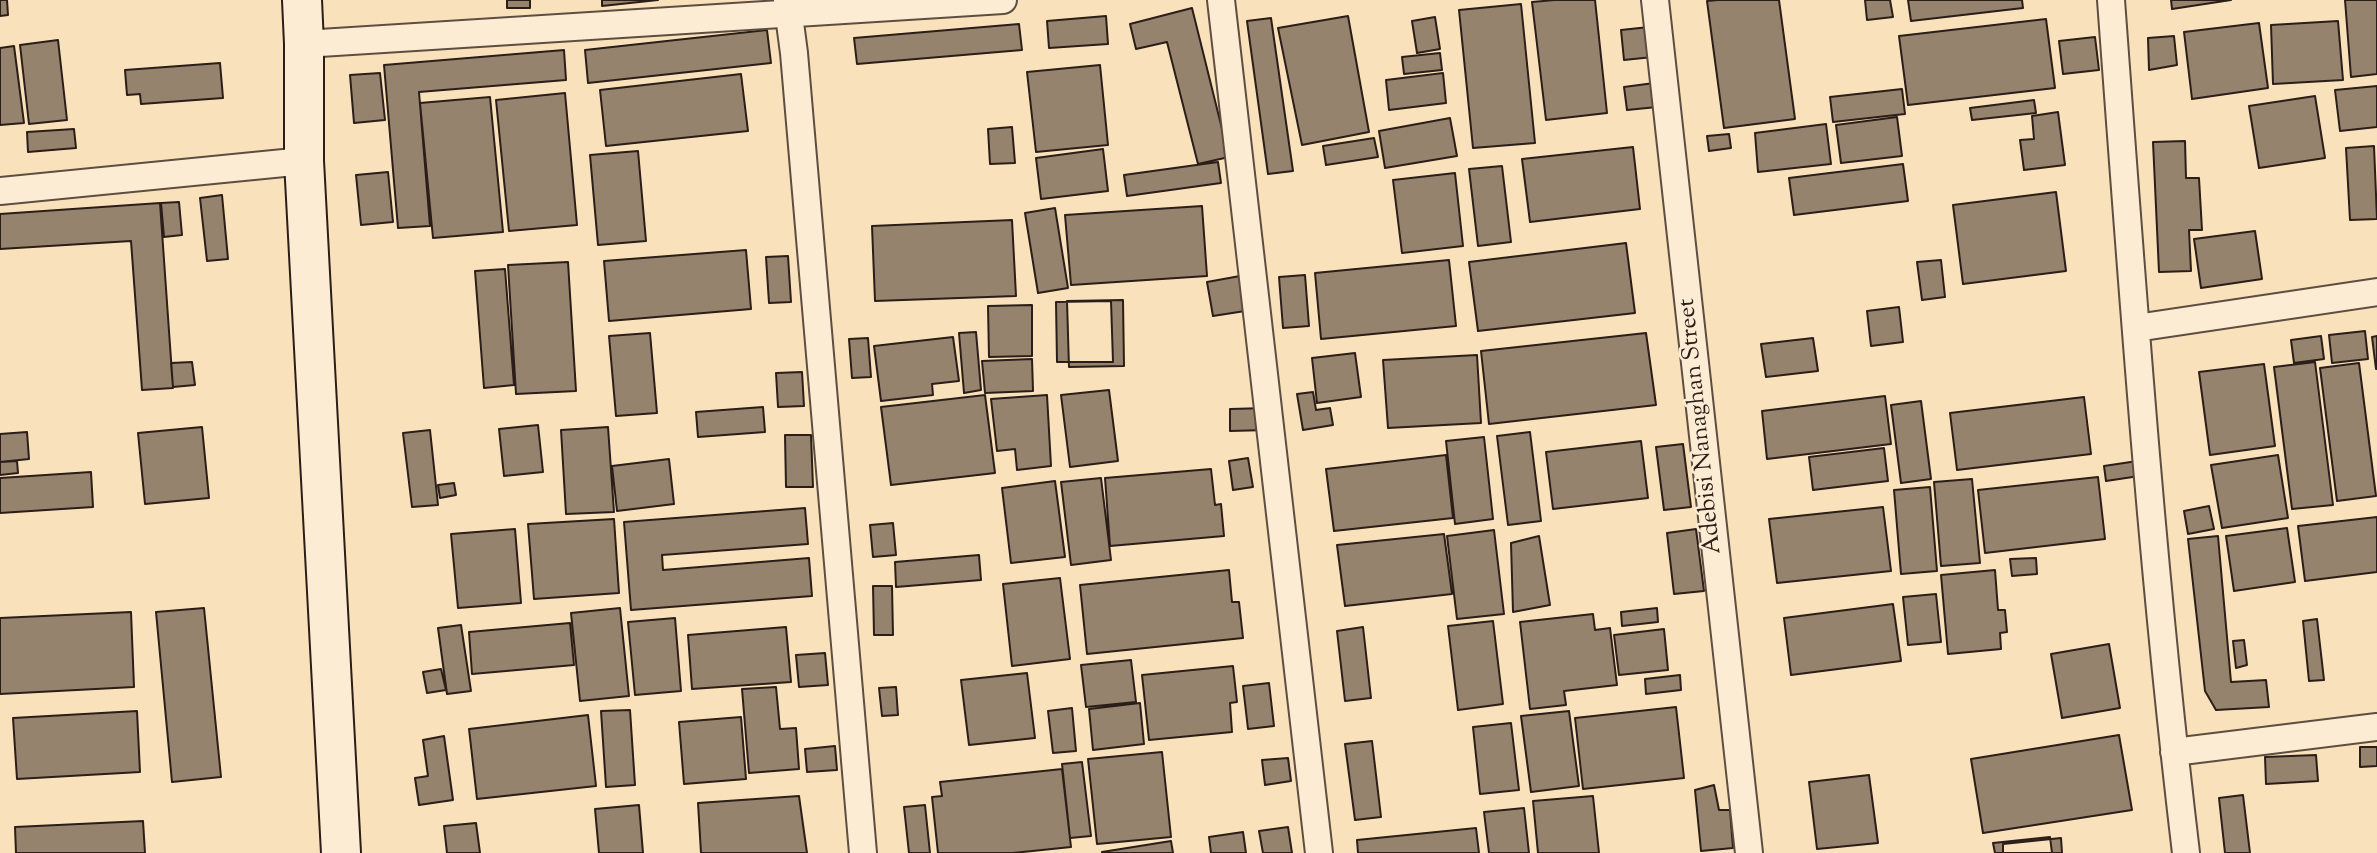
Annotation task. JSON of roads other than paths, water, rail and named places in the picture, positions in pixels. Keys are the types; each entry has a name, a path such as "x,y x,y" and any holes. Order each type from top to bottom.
{"street":[{"path":"302,0 304,162 341,853"},
{"path":"304,44 788,7 1003,0"},
{"path":"1221,0 1318,853"},
{"name":"Adebisi Nanaghan Street","path":"1655,0 1749,853"},
{"path":"2111,0 2136,328 2174,751 2186,853"},
{"path":"788,7 863,853"},
{"path":"0,191 304,162"},
{"path":"2136,328 2377,292"},
{"path":"2174,751 2377,727"}]}
